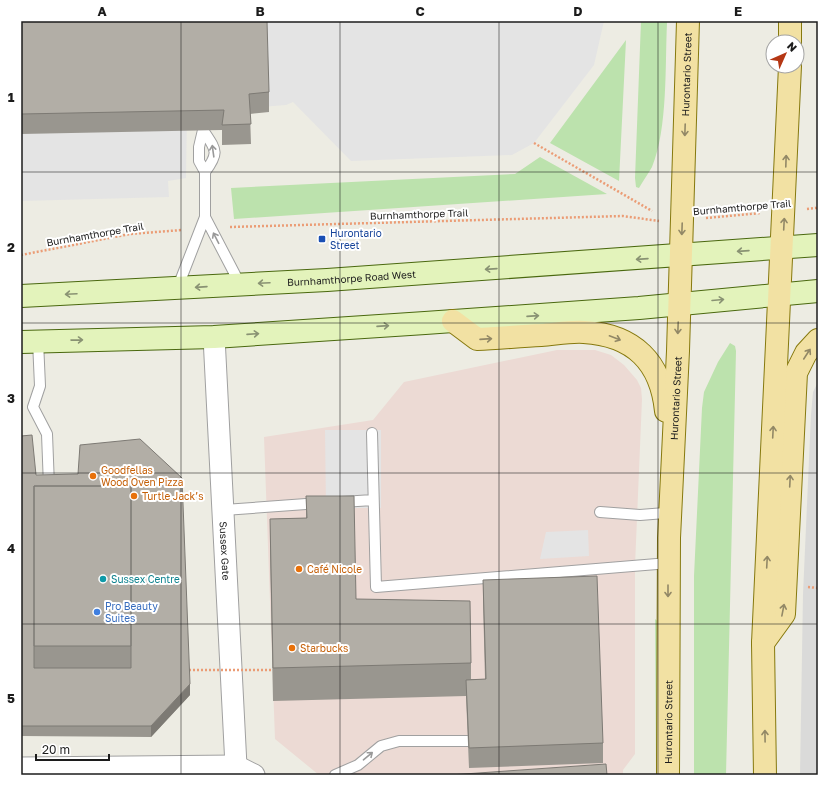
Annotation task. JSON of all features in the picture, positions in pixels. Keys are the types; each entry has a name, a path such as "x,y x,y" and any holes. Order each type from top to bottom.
{"main road":[{"name":"Hurontario Street","path":"668,775 669,538 681,256 688,21"},
{"path":"790,21 790,34"},
{"path":"765,775 763,643 790,74"},
{"name":"Burnhamthorpe Road West","path":"21,296 177,289 681,256 818,245"},
{"path":"30,341 214,337 679,304 818,291"},
{"path":"453,321 478,339 582,331 612,337 624,342 640,353 653,366 663,389 666,418 663,504 669,538"},
{"path":"763,643 784,614 796,373 806,353 818,340"}],"street":[{"name":"Sussex Gate","path":"214,337 236,766"},
{"path":"21,768 113,771 236,766 254,775"}],"lane":[{"path":"205,172 205,217 240,284"},
{"path":"177,289 205,217"},
{"path":"30,341 40,386 33,407 47,434 49,486"},
{"path":"372,432 376,587 669,563"},
{"path":"224,510 373,500"},
{"path":"600,512 640,515 665,513"},
{"path":"335,775 358,765 381,746 399,741 468,741"}],"path":[{"path":"534,143 652,211"},
{"name":"Burnhamthorpe Trail","path":"210,228 623,216 666,221 816,208 818,206"},
{"name":"Burnhamthorpe Trail","path":"21,255 130,234 200,228"},
{"path":"189,670 272,670"}],"shaded area":[{"path":"21,21 604,21 594,65 534,143 512,155 351,161 293,102 286,105 187,113 186,178 168,181 169,197 21,201"},
{"path":"557,350 595,350 611,355 624,365 637,380 641,388 642,399 635,566 635,754 623,770 623,775 319,775 275,739 264,437 373,420 404,382"},
{"path":"818,382 818,775 800,775 803,594 811,415 813,392"},
{"path":"325,430 381,430 381,508 326,508"},
{"path":"588,530 589,556 540,559 546,532"}],"green space":[{"path":"641,21 667,21 667,23 665,96 661,134 652,167 639,188 636,187 635,178"},
{"path":"626,40 619,181 550,143"},
{"path":"540,157 607,194 234,219 231,188 515,174"},
{"path":"730,343 735,346 736,351 726,775 694,775 694,576 702,408 704,392 718,362"},
{"path":"655,619 661,624 661,775 656,775"}],"building":[{"path":"21,21 267,21 269,92 249,94 251,124 222,125 224,110 21,114"},
{"path":"32,435 36,475 78,474 80,445 140,439 182,478 190,684 151,726 21,726 21,436","holes":["34,486 131,486 131,668 34,668"]},
{"path":"34,486 131,486 131,646 34,646"},
{"path":"306,496 354,496 356,599 470,601 471,663 273,668 270,519 307,518"},
{"path":"597,576 603,743 469,748 466,680 486,679 483,580"},
{"path":"606,764 607,775 450,775"}],"place":[{"name":"Hurontario Street","path":"322,239"},
{"name":"Goodfellas Wood Oven Pizza","path":"93,476"},
{"name":"Turtle Jack’s","path":"134,496"},
{"name":"Café Nicole","path":"299,569"},
{"name":"Sussex Centre","path":"103,579"},
{"name":"Pro Beauty Suites","path":"97,612"},
{"name":"Starbucks","path":"292,648"}]}
